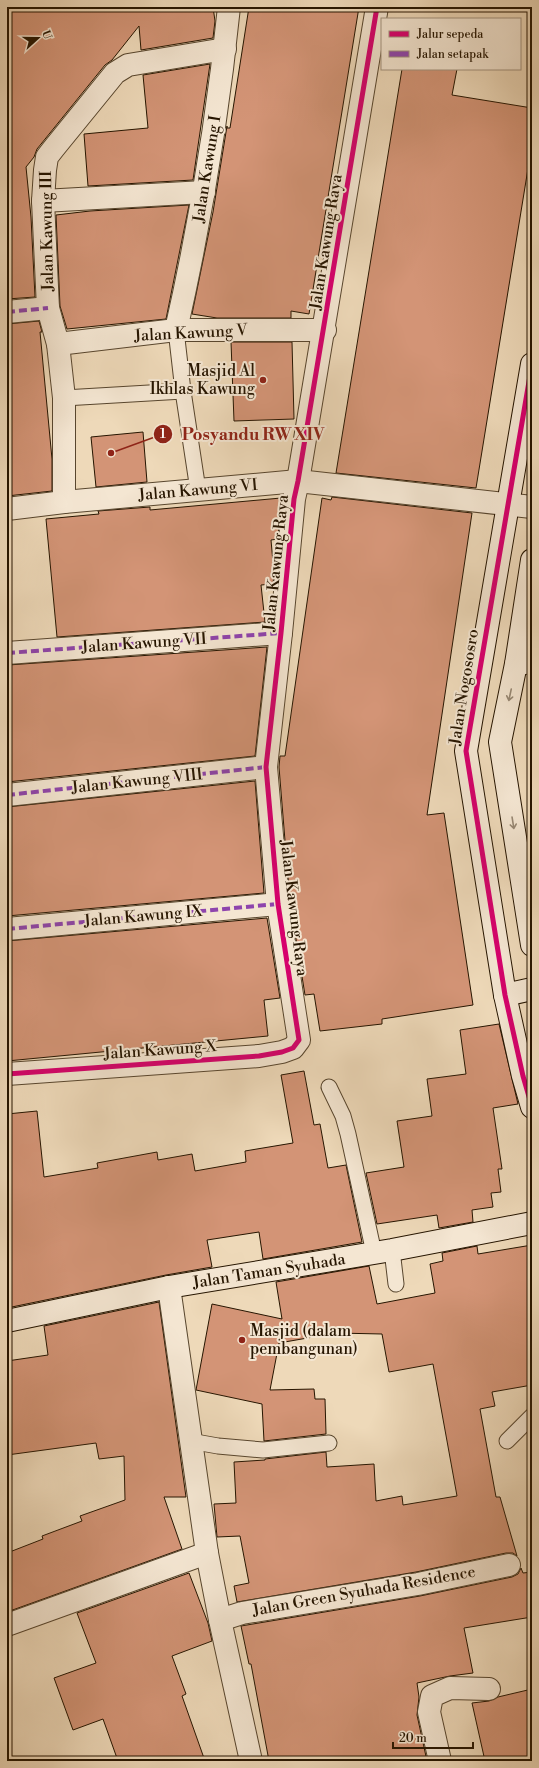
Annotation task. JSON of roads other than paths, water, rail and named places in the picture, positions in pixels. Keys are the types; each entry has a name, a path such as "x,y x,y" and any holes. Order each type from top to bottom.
{"street":[{"name":"Jalan Kawung I","path":"176,330 190,268 204,192 225,49 229,7"},
{"name":"Jalan Kawung Raya","path":"298,1029 278,904 266,767 294,499 325,330 377,7"},
{"name":"Jalan Kawung III","path":"64,502 64,398 58,344 48,308 43,201 47,157 115,72 128,65 225,49"},
{"path":"43,201 204,192"},
{"path":"7,312 48,308"},
{"name":"Jalan Kawung V","path":"58,344 176,330 325,330"},
{"name":"Jalan Nogososro","path":"532,364 466,751 505,995 523,1076 532,1107"},
{"name":"Jalan Kawung VI","path":"7,509 64,502 298,481 532,507"},
{"path":"532,560 524,663 500,742 532,945"},
{"name":"Jalan Kawung VII","path":"7,653 281,633"},
{"name":"Jalan Kawung VIII","path":"7,795 266,767"},
{"name":"Jalan Kawung IX","path":"7,929 278,904"},
{"path":"505,995 532,989"},
{"name":"Jalan Kawung X","path":"7,1074 259,1056 294,1048 299,1040 298,1029"},
{"name":"Jalan Taman Syuhada","path":"7,1321 169,1287 383,1252 532,1223"},
{"path":"169,1287 207,1553 251,1761"},
{"path":"7,1625 207,1553"},
{"name":"Jalan Green Syuhada Residence","path":"220,1620 242,1613 418,1584 509,1565"},
{"path":"440,1761 429,1712 432,1696 450,1688 490,1690"}],"lane":[{"path":"176,330 183,391 198,490"},
{"path":"64,398 183,391"},
{"path":"329,1087 343,1116 383,1252 396,1284"},
{"path":"507,1441 532,1416"},
{"path":"190,1441 218,1446 263,1450 329,1443"}],"place":[{"name":"Masjid Al Ikhlas Kawung","path":"263,380"},
{"name":"Posyandu RW XIV","path":"111,453"},
{"name":"Masjid (dalam pembangunan)","path":"242,1340"}]}
